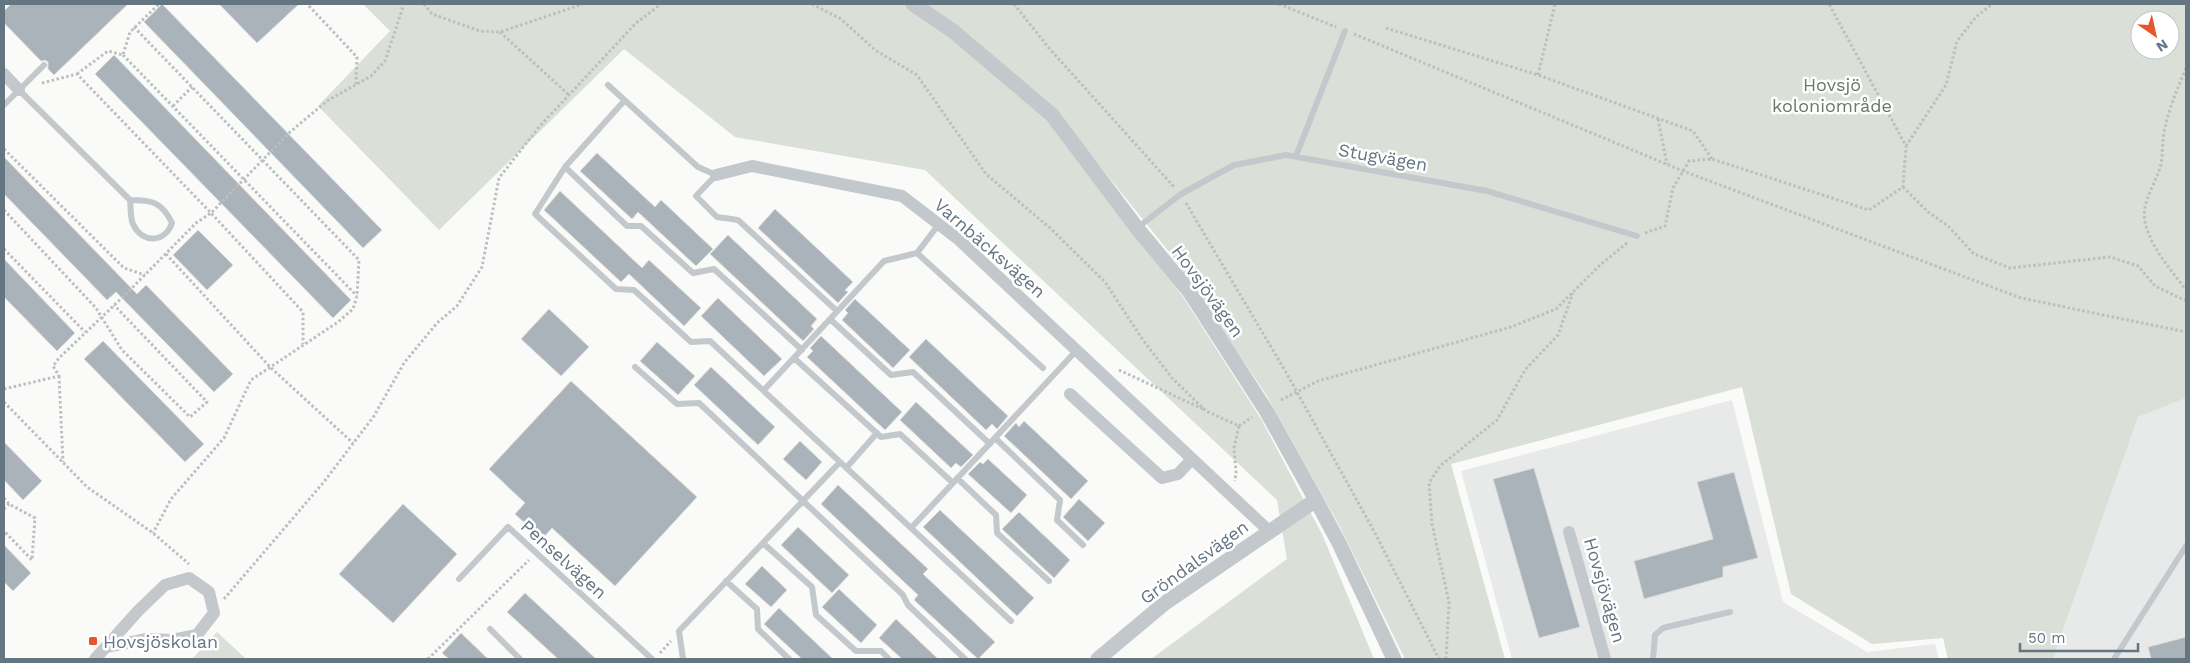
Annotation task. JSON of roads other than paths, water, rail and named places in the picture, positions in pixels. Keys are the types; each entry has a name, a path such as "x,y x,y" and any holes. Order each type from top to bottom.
{"street":[{"name":"Hovsjövägen","path":"913,4 953,31 1052,115 1137,228 1189,291 1267,412 1340,543 1394,659"},
{"path":"4,74 23,94"},
{"name":"Varnbäcksvägen","path":"716,175 752,166 902,196 958,239 1269,531"},
{"path":"1070,394 1162,478 1178,474 1192,459"},
{"name":"Gröndalsvägen","path":"1098,659 1165,603 1316,500"},
{"name":"Hovsjövägen","path":"1569,532 1605,659"},
{"path":"95,659 138,611 165,585 189,578 209,592 214,613 197,635 172,640 147,639 106,647"}],"lane":[{"path":"1296,156 1345,31"},
{"path":"4,105 23,94 44,65"},
{"path":"608,85 698,167 716,175 696,196 717,217 738,220 837,311"},
{"path":"23,94 130,200 133,224 145,237 153,240 162,236 170,228 172,222 167,213 154,201 130,200"},
{"path":"624,100 564,167 535,214 616,289 634,290 691,342 710,341 1010,621"},
{"name":"Stugvägen","path":"1137,228 1181,194 1234,165 1296,156 1487,191 1637,236"},
{"path":"564,167 627,226 641,226 693,273 714,269 802,350"},
{"path":"764,390 884,261 917,253 939,224"},
{"path":"917,253 1043,368"},
{"path":"830,319 891,375 913,372 1060,500 1057,520 1083,545"},
{"path":"911,528 1077,350"},
{"path":"794,358 881,437 900,434 996,515 997,533 1049,581"},
{"path":"635,367 676,404 698,403 903,595 908,605 964,659"},
{"path":"846,468 877,433"},
{"path":"683,659 680,631 840,462"},
{"name":"Penselvägen","path":"459,578 508,527 653,659"},
{"path":"763,542 812,586 816,615 856,651 881,651 890,659"},
{"path":"2114,659 2186,546"},
{"path":"726,582 757,609 758,629 789,659"},
{"path":"1653,659 1655,635 1663,628 1730,612"},
{"path":"490,629 520,659"}],"place":[{"name":"Hovsjöskolan","path":"93,641"}],"park label":[{"name":"Hovsjö koloniområde","path":"1832,94"}]}
